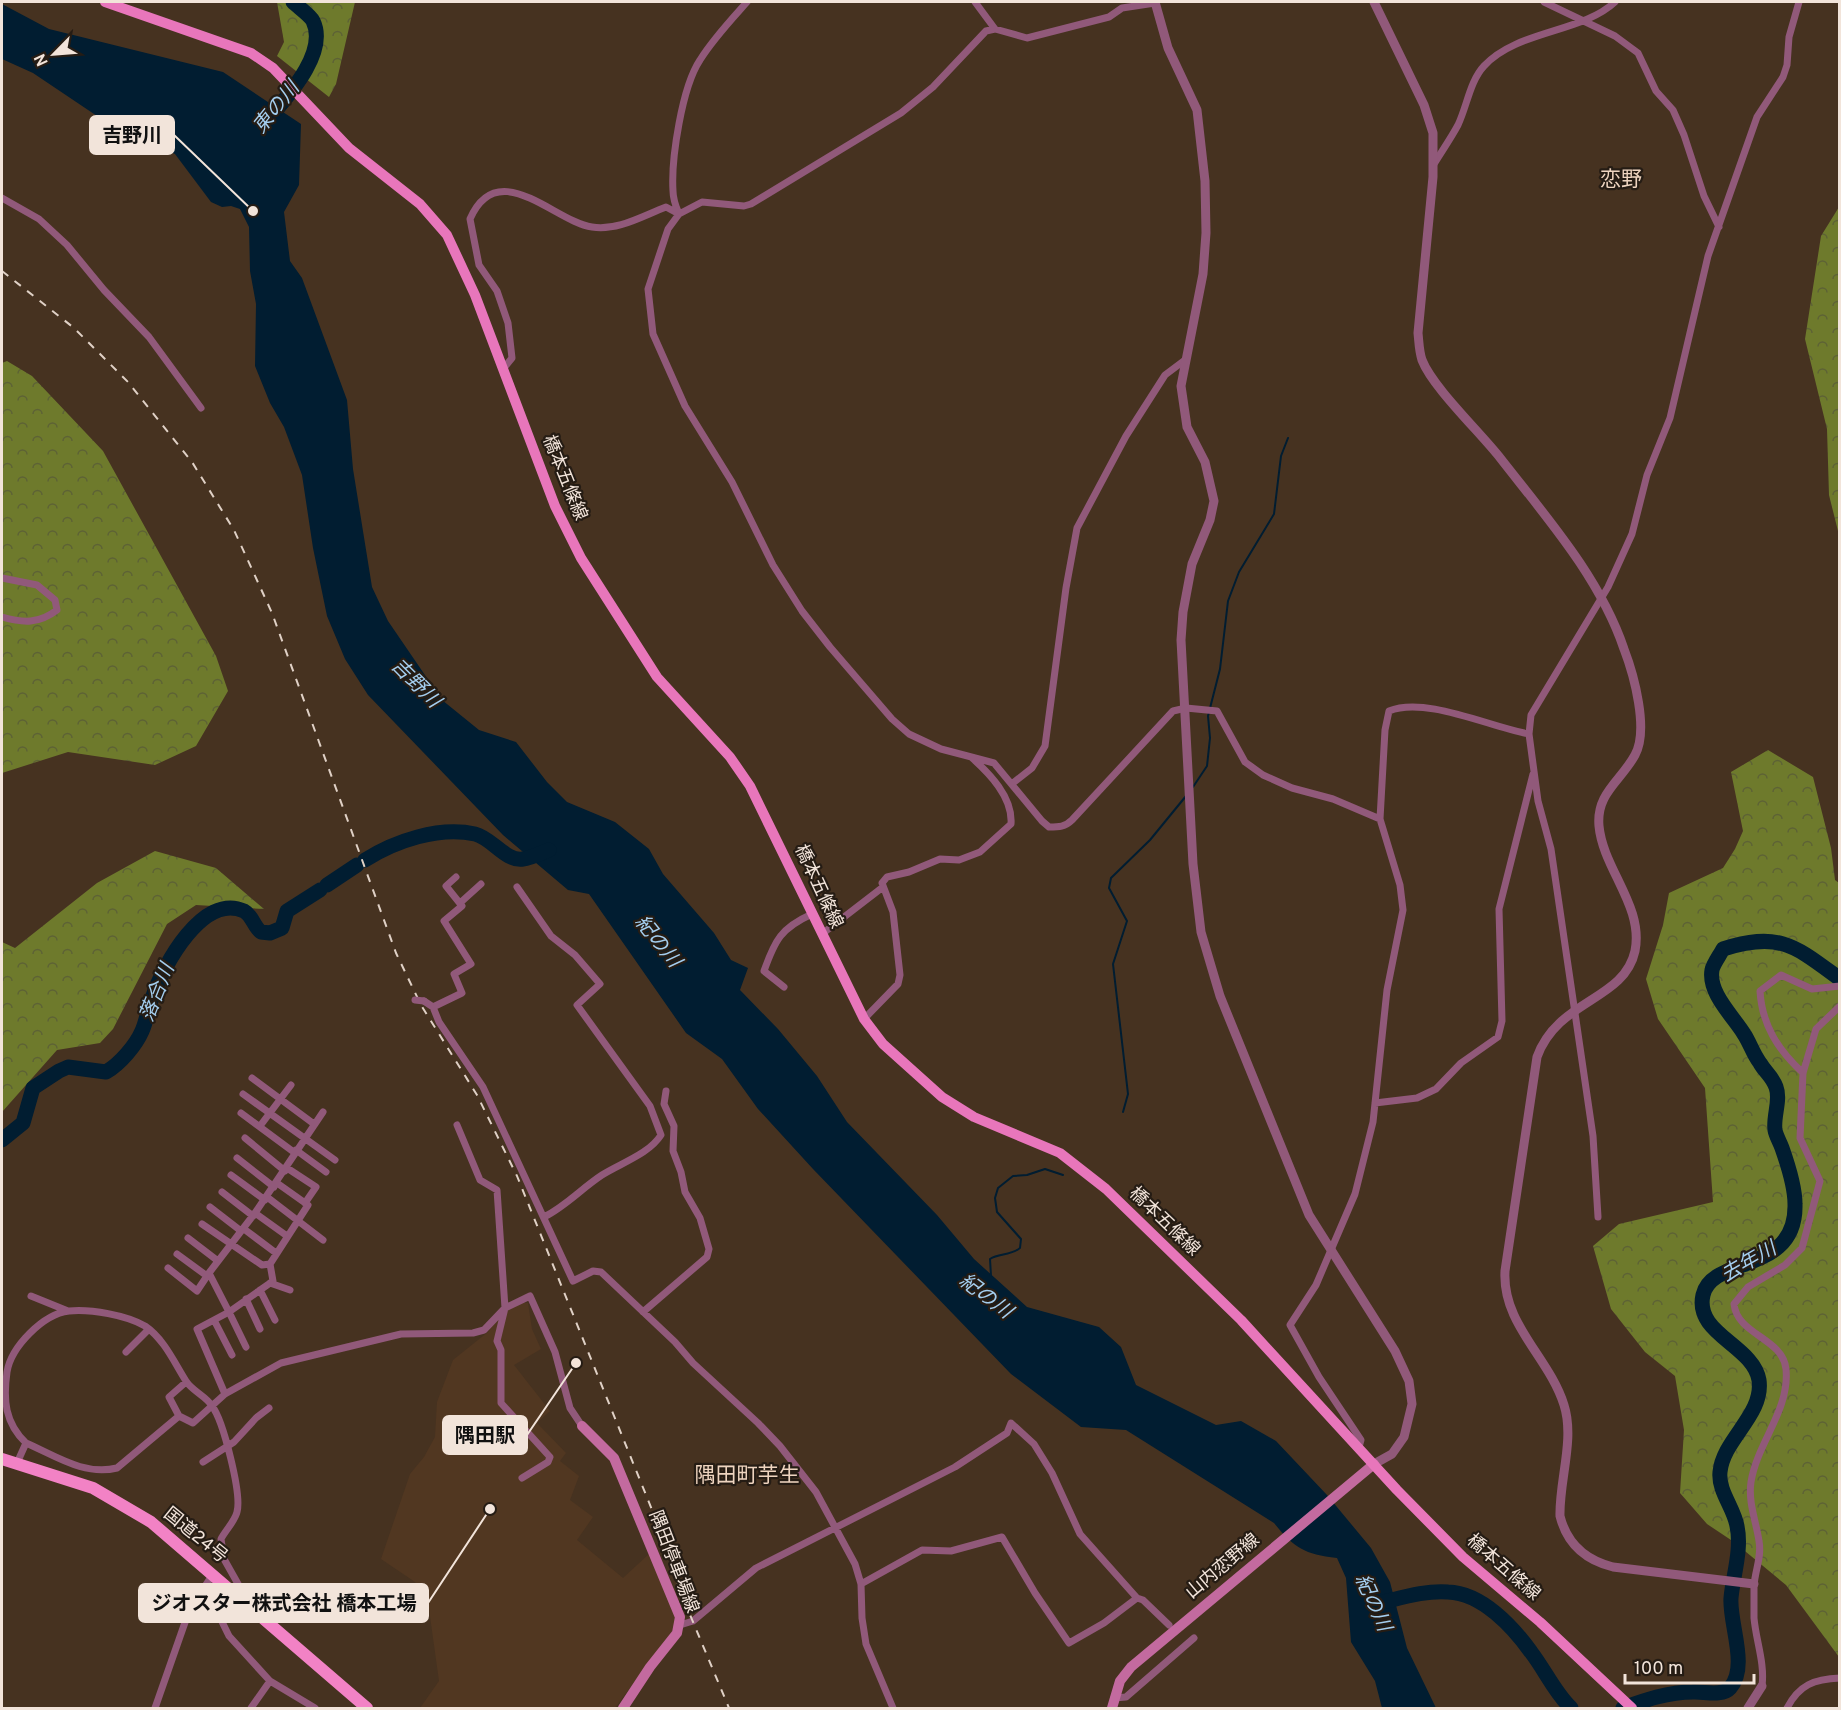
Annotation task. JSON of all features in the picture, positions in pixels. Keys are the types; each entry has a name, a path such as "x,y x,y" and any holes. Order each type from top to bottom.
{"highway":[{"name":"国道24号","path":"2,1459 93,1488 151,1522 367,1708"}],"main road":[{"name":"橋本五條線","path":"105,2 251,53 273,68 349,148 420,204 447,235 464,268 555,506 581,558 657,677 730,757 750,786 864,1018 884,1044 942,1096 974,1117 1060,1153 1082,1167 1241,1320 1463,1557 1557,1637 1628,1705"},
{"name":"隅田停車場線","path":"582,1426 614,1458 676,1606 680,1625 623,1708"},
{"name":"山内恋野線","path":"1113,1703 1120,1681 1131,1666 1374,1464"}],"street":[{"path":"679,214 673,192 674,169 683,106 690,78 700,60 747,2"},
{"path":"975,2 995,28 1027,38 1109,17 1122,8 1155,2 1168,48 1197,110 1204,153 1206,233 1203,274 1181,386 1187,427 1205,462 1214,501 1210,520 1192,564 1183,612 1193,864 1201,932 1220,996 1292,1177 1310,1215 1395,1351 1409,1381 1412,1404 1404,1437 1392,1454 1374,1464"},
{"path":"1374,2 1430,119 1434,164 1418,333 1421,358 1434,380 1502,460 1583,568 1601,599 1624,648 1640,714 1641,729 1635,755 1608,788 1599,813 1602,840 1634,920 1635,951 1623,977 1613,986 1574,1009 1551,1029 1542,1042 1537,1057 1505,1271 1506,1297 1516,1322 1564,1404 1566,1436 1560,1516 1577,1550 1599,1564 1754,1584"},
{"path":"1544,2 1616,36 1638,53 1656,91 1673,110 1684,135 1704,196 1719,227"},
{"path":"1434,164 1457,128 1483,66 1513,46 1599,12 1615,2"},
{"path":"1598,1217 1593,1137 1551,849 1538,801 1529,734 1531,715 1601,599 1632,534 1647,475 1670,418 1708,256 1757,117 1785,71 1789,37 1798,2"},
{"path":"995,28 986,31 933,87 901,113 751,204 744,206 702,202 679,214 668,229 648,289 653,334 685,406 732,482 773,565 802,611 892,719 909,734 941,749 994,763 1049,827 1066,826 1173,711 1186,708 1217,711 1245,762 1263,775 1292,788 1333,799 1380,819"},
{"path":"503,369 512,358 508,323 497,291 479,265 470,219 481,200 495,194 517,194 546,204 590,227 611,228 666,207 679,214"},
{"path":"2,198 39,219 67,244 104,290 148,337 201,408"},
{"path":"1013,783 1032,768 1045,746 1066,588 1077,528 1121,445 1165,375 1185,360"},
{"path":"2,578 37,585 55,600 57,610 45,620 18,622 2,617"},
{"path":"1359,1447 1361,1440 1319,1377 1290,1325 1316,1285 1355,1194 1368,1152 1388,990 1403,910 1400,885 1380,819 1385,730 1389,711 1402,706 1421,708 1529,734"},
{"path":"864,1018 898,984 900,975 893,912 882,883 887,877 909,872 939,859 959,860 980,852 992,838 1011,824 1012,815 992,775 969,755"},
{"path":"1375,1103 1418,1098 1436,1089 1461,1063 1498,1036 1502,1010 1499,909 1535,769"},
{"path":"433,1007 462,993 454,974 471,964 444,921 462,906 446,886 456,877"},
{"path":"460,903 481,884"},
{"path":"517,887 551,936 575,955 600,984 576,1005 644,1098 659,1126 661,1135 645,1150 601,1176 558,1210 544,1217"},
{"path":"822,933 884,887"},
{"path":"784,987 764,971 773,943 795,922 812,914"},
{"path":"1803,1073 1784,1055 1771,1035 1761,1006 1760,990 1781,975 1812,989 1839,986"},
{"path":"411,999 424,1001 433,1007 439,1022 483,1087 573,1281 593,1271 601,1272 780,1446 816,1492 855,1564 861,1584 862,1618 866,1644 893,1708"},
{"path":"1748,1708 1762,1686 1764,1673 1754,1620 1754,1584 1759,1566 1760,1542 1751,1505 1751,1484 1756,1462 1781,1406 1786,1382 1786,1366 1781,1356 1770,1344 1741,1322 1734,1304 1748,1287 1785,1265 1802,1248 1820,1181 1800,1138 1803,1073 1816,1029 1839,1005"},
{"path":"252,1078 314,1124"},
{"path":"260,1126 291,1085"},
{"path":"643,1312 707,1257 709,1249 700,1218 685,1192 673,1151 674,1126 664,1104 666,1091"},
{"path":"243,1094 335,1160"},
{"path":"168,1268 197,1291 266,1199 322,1112"},
{"path":"242,1113 326,1172"},
{"path":"457,1125 480,1180 497,1190 505,1308 497,1341 501,1350 501,1403 550,1457 548,1462 522,1478"},
{"path":"245,1138 286,1169 316,1187 305,1203"},
{"path":"225,1394 197,1329 229,1312 273,1281 270,1264 308,1205 237,1158"},
{"path":"231,1175 298,1220 323,1240"},
{"path":"222,1192 287,1236"},
{"path":"210,1207 276,1252"},
{"path":"202,1224 262,1265 270,1264"},
{"path":"188,1238 218,1261"},
{"path":"177,1254 208,1275 246,1347"},
{"path":"270,1283 290,1290"},
{"path":"260,1290 275,1320"},
{"path":"31,1296 68,1311 105,1314 142,1324 176,1361 186,1382 213,1406 228,1446 237,1511 220,1539 224,1559 242,1591 242,1598"},
{"path":"186,1382 169,1397 179,1416 194,1423 225,1394 281,1363 401,1334 473,1333 484,1330 505,1308 530,1296 555,1352 570,1408 582,1426"},
{"path":"246,1299 260,1329"},
{"path":"68,1311 36,1327 17,1348 7,1369 5,1407 17,1434 26,1443 86,1470 104,1471 117,1468 179,1416"},
{"path":"214,1320 232,1355"},
{"path":"126,1352 149,1329"},
{"path":"203,1462 228,1446 269,1408"},
{"path":"680,1625 693,1620 756,1568 955,1467 1006,1433 1011,1422 1034,1444 1046,1463 1080,1534 1137,1598 1143,1600 1169,1625"},
{"path":"17,1463 26,1443"},
{"path":"861,1584 922,1550 951,1551 1002,1537 1035,1593 1069,1643 1104,1623 1137,1598"},
{"path":"155,1708 189,1611 213,1574"},
{"path":"205,1587 229,1636 270,1681 315,1708"},
{"path":"1179,1638 1185,1645"},
{"path":"1113,1703 1126,1697 1194,1638"},
{"path":"1787,1708 1800,1688 1818,1679 1839,1678"},
{"path":"251,1708 270,1681"}],"shaded area":[{"path":"522,1303 528,1303 532,1329 541,1349 514,1365 550,1411 537,1423 566,1453 560,1461 579,1476 570,1500 593,1517 577,1540 623,1578 650,1553 678,1619 677,1625 615,1708 420,1708 439,1681 428,1602 415,1582 381,1559 410,1474 424,1457 435,1437 437,1402 453,1360 488,1332 500,1315"}],"green space":[{"path":"277,2 355,2 336,84 329,97 277,56 284,42"},
{"path":"1839,207 1839,535 1829,495 1827,429 1805,339 1821,236"},
{"path":"7,361 32,376 103,451 216,656 228,691 196,746 155,765 68,752 2,773 2,363"},
{"path":"1768,750 1813,777 1831,848 1835,880 1839,883 1839,1657 1786,1585 1734,1542 1707,1524 1680,1493 1684,1430 1675,1376 1645,1352 1611,1309 1593,1246 1619,1224 1713,1202 1705,1088 1658,1019 1646,979 1663,925 1669,893 1723,868 1743,831 1731,772"},
{"path":"155,851 216,868 264,909 196,905 167,924 113,1029 100,1043 57,1050 2,1112 2,942 15,948 97,883"}],"water":[{"name":"紀の川","path":"2,4 49,29 223,72 301,124 299,185 284,212 290,261 302,278 347,400 353,469 372,587 388,621 442,700 479,730 516,742 547,782 567,802 615,822 649,849 663,874 714,933 731,960 748,968 740,990 778,1029 817,1076 847,1122 937,1215 974,1259 1027,1307 1099,1327 1121,1347 1136,1385 1216,1425 1241,1421 1276,1441 1327,1495 1371,1548 1390,1582 1407,1648 1436,1708 1382,1708 1375,1681 1351,1642 1346,1578 1337,1558 1308,1552 1294,1544 1274,1523 1126,1430 1081,1427 1011,1374 813,1169 758,1109 722,1059 686,1033 589,894 568,890 503,835 368,695 345,659 327,616 313,548 302,475 284,427 270,403 255,366 256,304 250,271 249,227 240,209 231,206 222,207 211,202 175,154 100,118 33,73 2,59"}],"waterway":[{"name":"東の川","path":"265,123 302,76 315,48 316,34 313,21 293,2"},
{"path":"1193,787 1207,766 1210,738 1208,716 1220,669 1228,601 1239,572 1274,514 1281,456 1288,438"},
{"path":"1123,1112 1128,1094 1113,964 1127,921 1109,888 1111,878 1150,840 1186,796"},
{"name":"落合川","path":"365,860 403,841 447,832 481,836 517,859 529,858 549,850"},
{"name":"落合川","path":"327,885 357,865"},
{"name":"落合川","path":"2,1140 23,1123 33,1088 68,1067 106,1072 127,1054 142,1031 151,1000 166,967 187,935 200,922 214,912 229,908 244,911 261,932 270,933 282,928 287,911 320,890"},
{"name":"去年川","path":"1623,1708 1675,1693 1727,1691 1735,1679 1738,1657 1731,1598 1738,1553 1738,1535 1735,1519 1721,1486 1720,1472 1728,1449 1750,1416 1759,1393 1759,1380 1755,1368 1746,1357 1707,1320 1703,1308 1703,1295 1710,1283 1721,1274 1753,1261 1783,1243 1792,1227 1795,1204 1791,1176 1775,1130 1778,1097 1776,1087 1744,1034 1717,996 1712,979 1713,968 1723,949 1759,941 1773,942 1798,950 1840,979"},
{"name":"紀の川","path":"991,1276 990,1259 1016,1251 1020,1248 1021,1239 997,1212 995,1198 998,1188 1013,1176 1027,1175 1045,1169 1063,1175"},
{"name":"去年川","path":"1375,1604 1430,1592 1448,1592 1473,1598 1496,1613 1524,1642 1571,1708"}],"railway":[{"path":"2,271 74,328 128,382 192,462 234,530 272,613 396,953 421,1005 477,1095 517,1176 663,1537 681,1593"},
{"path":"678,1586 729,1708"}],"place":[{"name":"吉野川","path":"253,211"},
{"name":"隅田駅","path":"576,1363"},
{"name":"ジオスター株式会社 橋本工場","path":"490,1509"}],"district":[{"name":"恋野","path":"1621,180"},
{"name":"隅田町芋生","path":"747,1476"}]}
